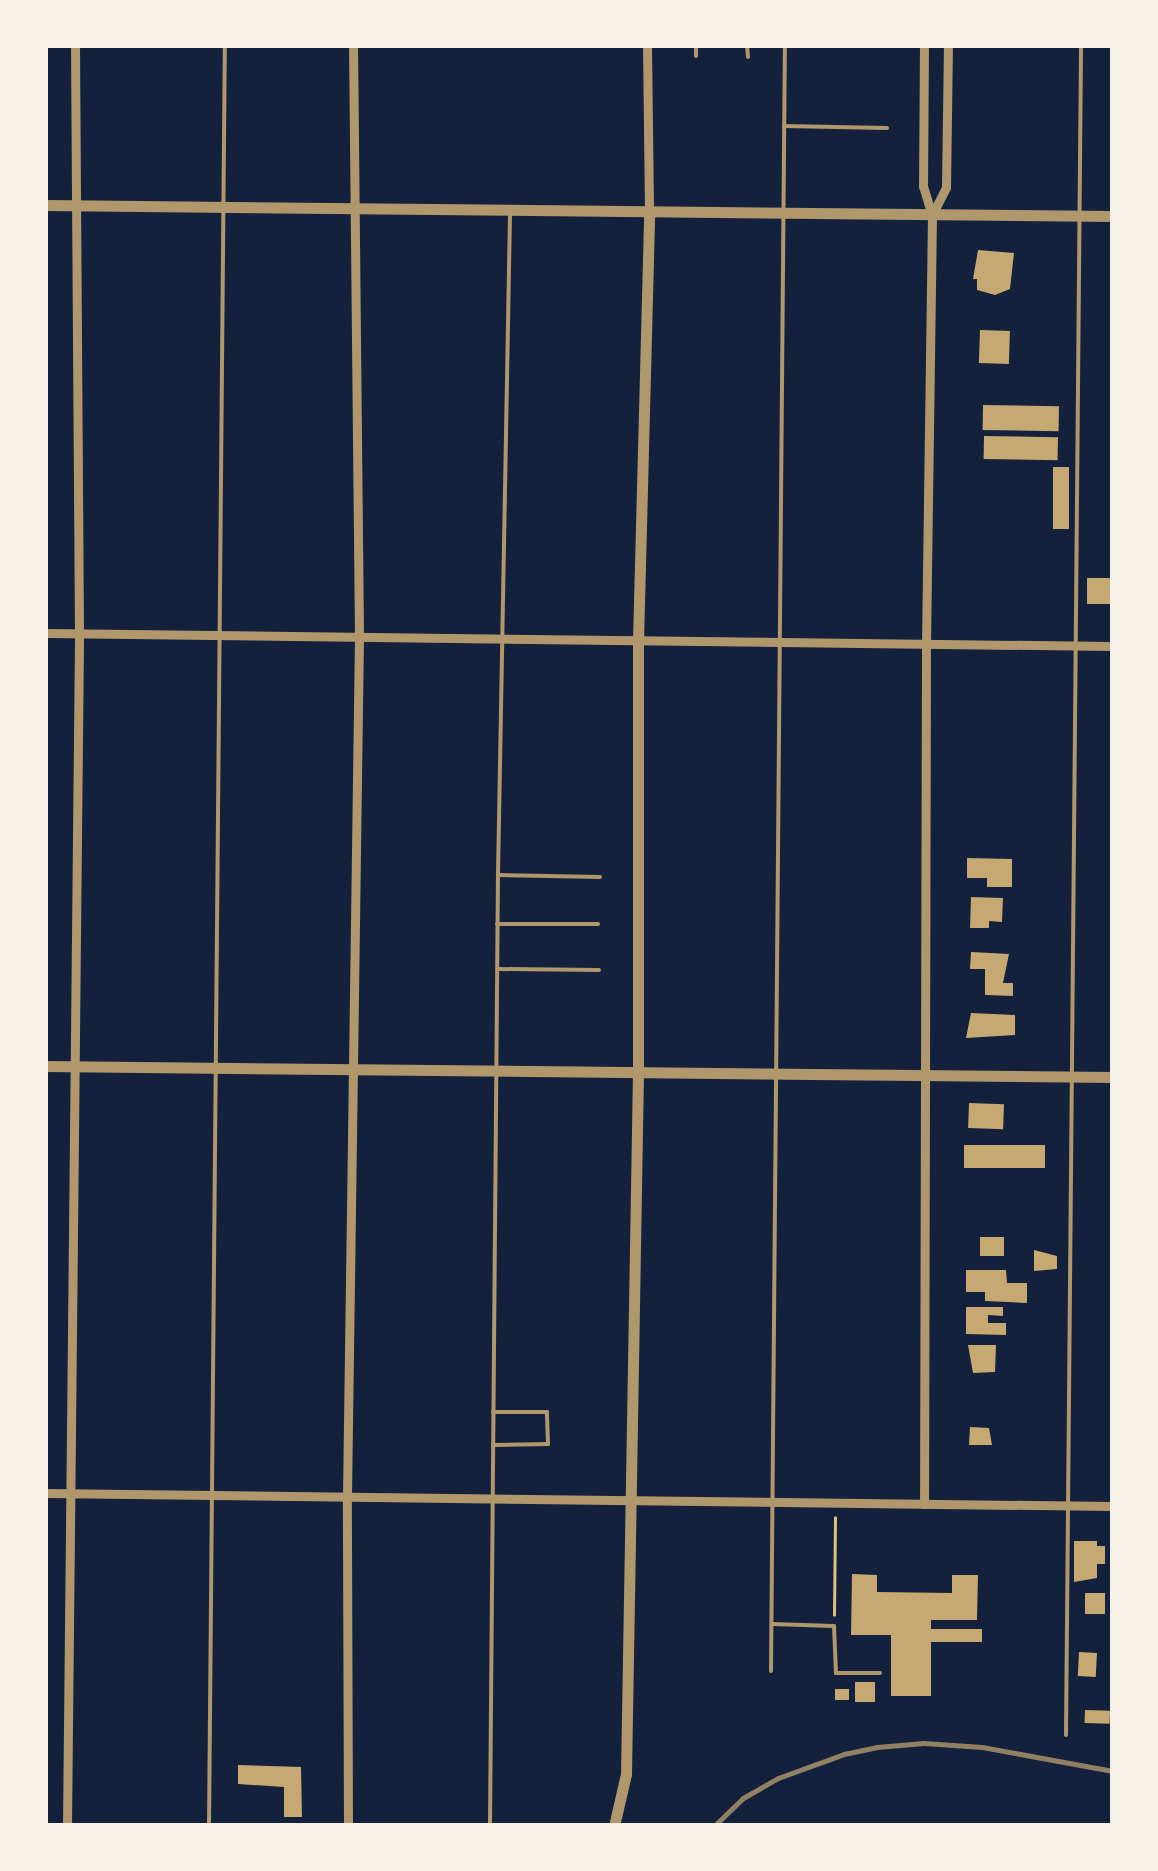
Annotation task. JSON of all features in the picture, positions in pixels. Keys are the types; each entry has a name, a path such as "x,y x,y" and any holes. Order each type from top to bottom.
{"street":[{"path":"67,1826 79,633 75,45"},
{"path":"348,1826 347,1496 359,635 353,45"},
{"path":"614,1826 622,1797 631,1497 638,1072 638,641 649,214 647,45"},
{"path":"924,45 924,186 932,214 926,644 924,1504"},
{"path":"932,214 946,187 948,45"},
{"path":"45,205 1113,216"},
{"path":"45,633 1113,646"},
{"path":"45,1066 1113,1076"},
{"path":"45,1493 631,1497 1113,1506"}],"lane":[{"path":"209,1826 226,45"},
{"path":"696,45 696,56"},
{"path":"748,45 748,57"},
{"path":"771,1672 785,45"},
{"path":"1066,1734 1082,45"},
{"path":"784,126 887,128"},
{"path":"490,1826 497,924 510,212"},
{"path":"498,875 600,877"},
{"path":"497,924 598,924"},
{"path":"498,969 599,970"},
{"path":"492,1445 548,1444 548,1412 493,1412"},
{"path":"772,1624 834,1626 836,1672 880,1672"}],"path":[{"path":"834,1626 836,1502"}],"building":[{"path":"978,250 1014,253 1010,289 995,295 977,290 977,279 973,279"},
{"path":"980,330 1010,331 1009,364 979,363"},
{"path":"983,405 1059,406 1059,431 983,430"},
{"path":"984,436 1058,437 1058,460 984,459"},
{"path":"1053,467 1069,467 1069,529 1053,529"},
{"path":"1087,578 1113,578 1113,604 1087,604"},
{"path":"967,858 1012,859 1012,887 987,887 987,878 967,878"},
{"path":"971,897 1003,898 1002,922 989,921 989,928 970,928"},
{"path":"971,952 1009,954 1003,983 1013,983 1013,996 985,995 985,969 970,969"},
{"path":"971,1013 1015,1015 1015,1035 966,1038"},
{"path":"969,1103 1004,1104 1003,1129 968,1128"},
{"path":"964,1145 1045,1145 1045,1168 964,1168"},
{"path":"980,1237 1004,1237 1004,1256 980,1256"},
{"path":"1034,1250 1057,1256 1057,1269 1034,1271"},
{"path":"966,1270 1006,1270 1007,1283 1027,1283 1027,1303 985,1301 985,1292 966,1292"},
{"path":"966,1307 1003,1307 1003,1316 988,1315 988,1323 1006,1323 1006,1335 966,1334"},
{"path":"968,1345 996,1345 995,1372 973,1373"},
{"path":"970,1427 989,1428 992,1445 969,1445"},
{"path":"1074,1541 1097,1541 1097,1546 1105,1546 1105,1564 1097,1564 1097,1578 1074,1582"},
{"path":"852,1574 877,1575 877,1592 952,1593 952,1575 978,1575 977,1620 931,1620 931,1629 982,1629 982,1642 931,1642 931,1696 891,1696 891,1635 851,1635"},
{"path":"1085,1593 1105,1593 1105,1614 1085,1614"},
{"path":"1079,1652 1097,1653 1096,1677 1078,1676"},
{"path":"855,1682 875,1682 875,1702 855,1702"},
{"path":"835,1689 849,1689 849,1700 835,1700"},
{"path":"1085,1710 1110,1711 1110,1724 1085,1723"},
{"path":"238,1765 301,1767 302,1817 284,1817 284,1787 238,1784"}],"railway":[{"path":"714,1826 743,1798 778,1778 844,1754 877,1747 924,1743 982,1747 1113,1771"}]}
